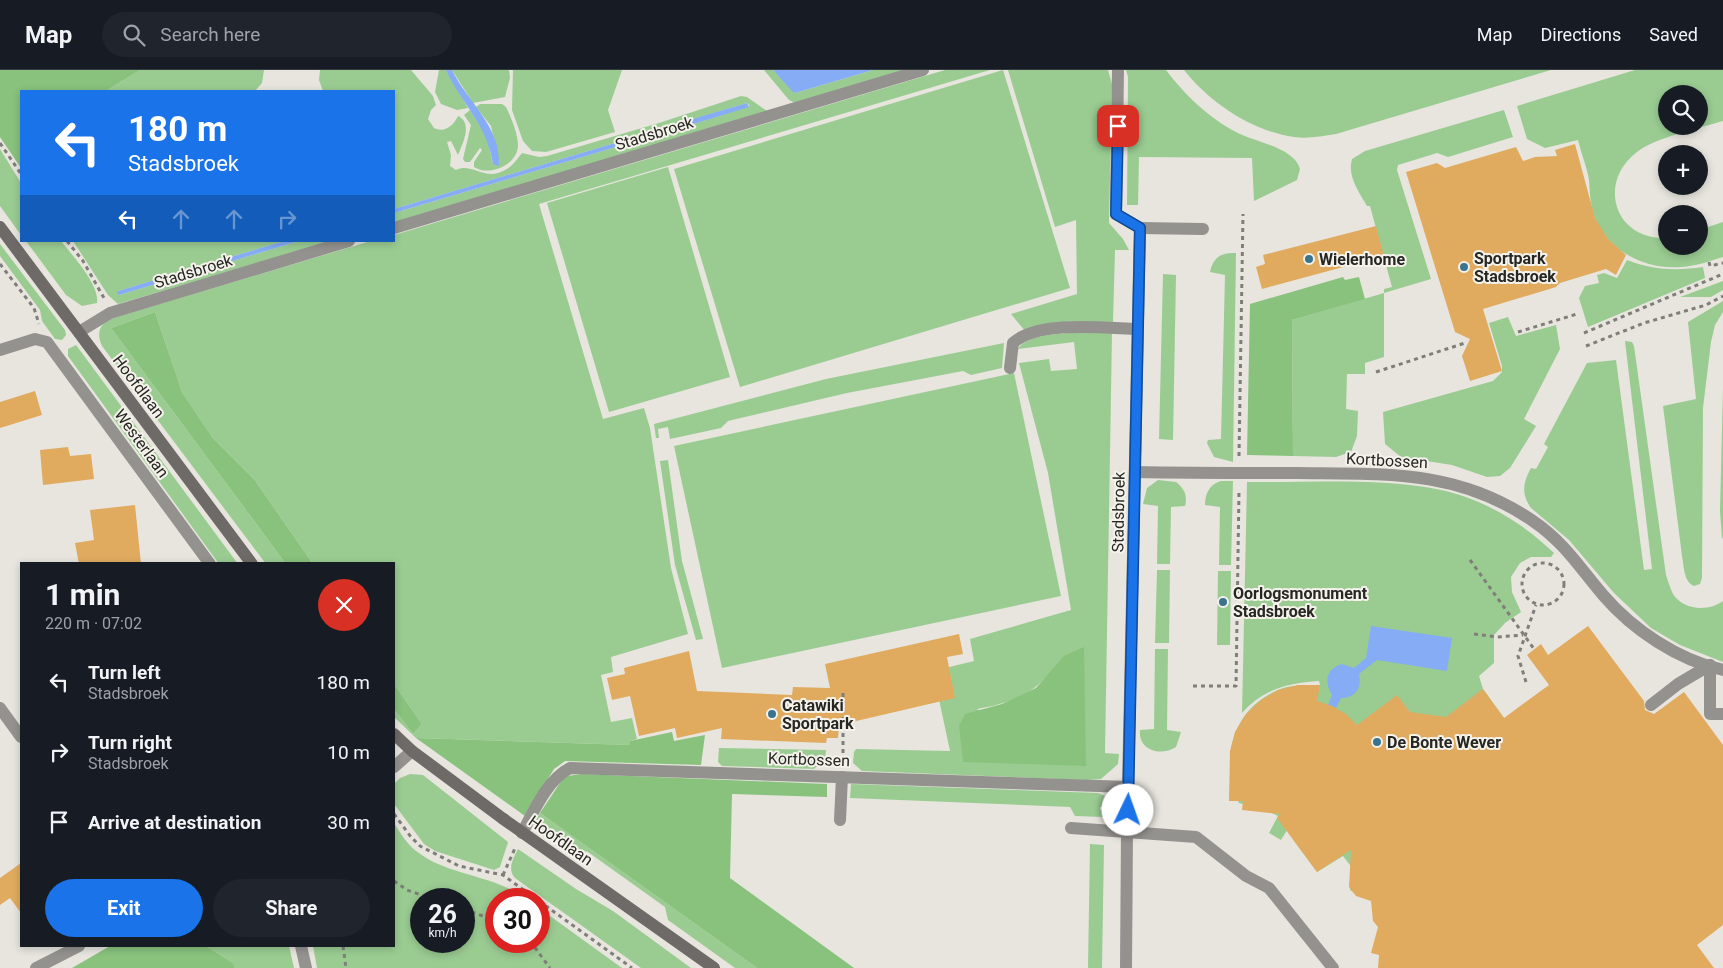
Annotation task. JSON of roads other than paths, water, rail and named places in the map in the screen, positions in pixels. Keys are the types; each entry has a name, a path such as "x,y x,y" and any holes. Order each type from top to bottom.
{"street":[{"name":"Stadsbroek","path":"395,228 923,70"},
{"path":"1118,70 1116,214 1140,228 1203,230"},
{"name":"Hoofdlaan","path":"0,227 251,562"},
{"name":"Stadsbroek","path":"1126,968 1127,831 1140,228"},
{"name":"Stadsbroek","path":"79,332 110,313 346,242"},
{"path":"1010,368 1013,343 1023,335 1042,331 1078,328 1138,329"},
{"name":"Westerlaan","path":"0,350 35,339 47,342 209,562"},
{"name":"Kortbossen","path":"1135,472 1410,475 1443,481 1480,492 1533,520 1563,544 1603,596 1642,631 1679,654 1723,670"},
{"path":"1651,705 1678,684 1710,665"},
{"path":"1710,665 1710,714 1723,714"},
{"path":"0,708 20,736"},
{"name":"Hoofdlaan","path":"395,735 412,751 522,832 714,968"},
{"path":"395,766 412,751"},
{"name":"Kortbossen","path":"522,832 538,803 560,773 570,768 1129,787"},
{"path":"840,820 842,777"},
{"path":"1071,828 1196,837 1246,876 1269,888 1333,968"},
{"path":"36,968 77,947"},
{"path":"302,947 306,968"}],"water":[{"path":"446,70 452,70 489,127 495,139 499,166 493,164 490,150 480,126"},
{"path":"773,70 873,70 795,93"},
{"path":"747,103 749,107 690,125 689,120"},
{"path":"615,143 616,147 395,213 395,209"},
{"path":"281,242 296,242 119,295 118,291"},
{"path":"1371,626 1452,638 1447,671 1377,660 1359,674 1359,688 1354,694 1341,698 1336,708 1328,705 1332,695 1327,680 1330,672 1342,664 1354,668 1366,658"}],"place":[{"name":"Wielerhome","path":"1309,259"},
{"name":"Sportpark Stadsbroek","path":"1464,267"},
{"name":"Oorlogsmonument Stadsbroek","path":"1223,602"},
{"name":"Catawiki Sportpark","path":"772,714"},
{"name":"De Bonte Wever","path":"1377,742"}]}
